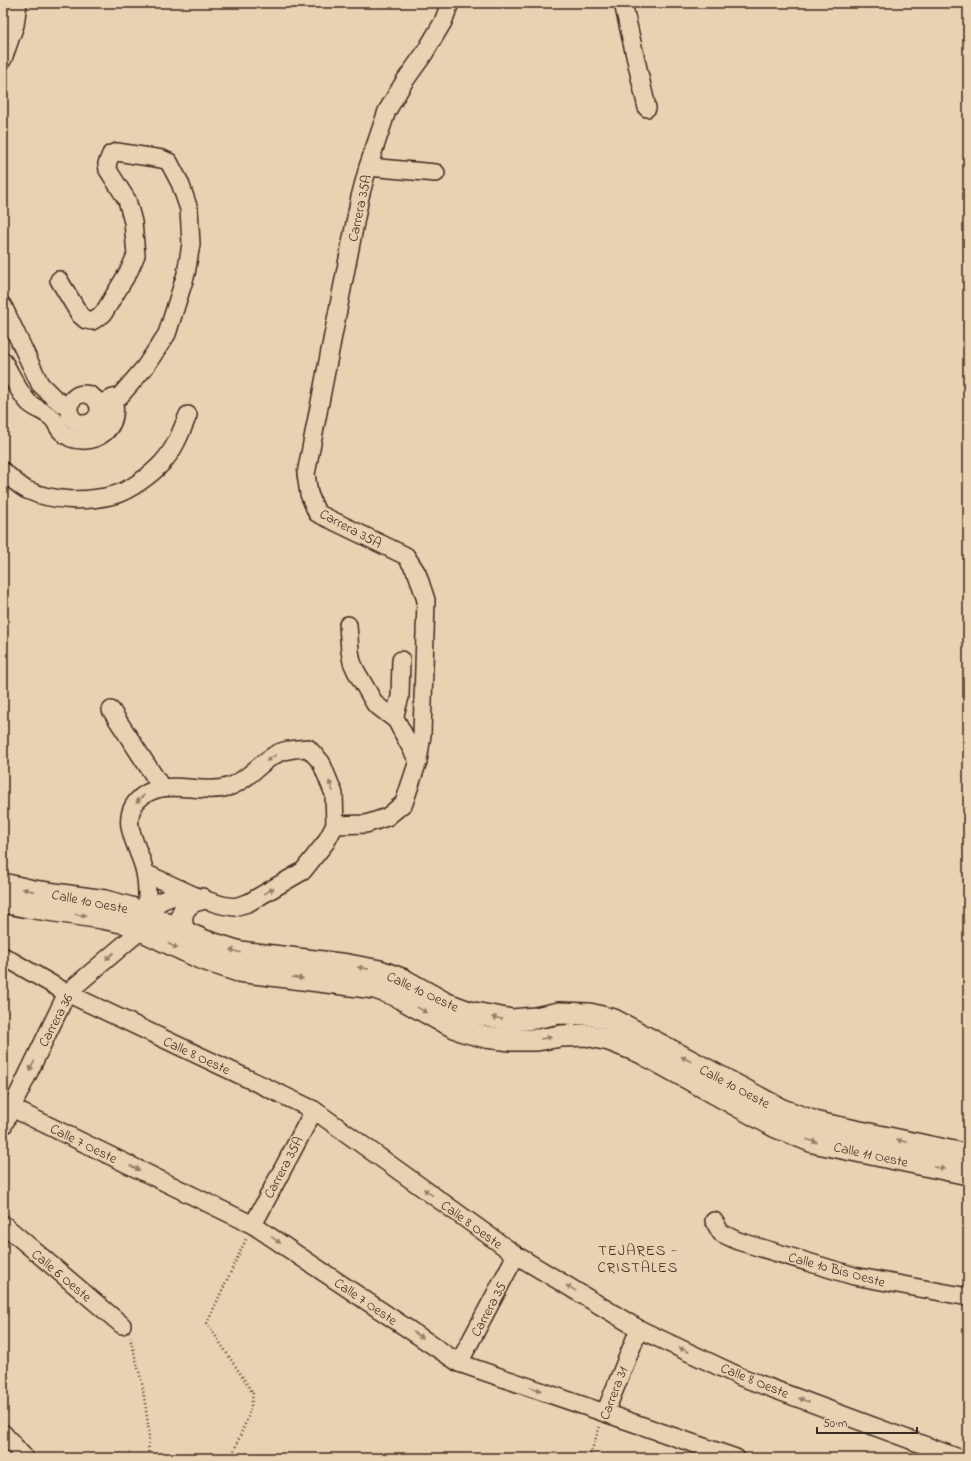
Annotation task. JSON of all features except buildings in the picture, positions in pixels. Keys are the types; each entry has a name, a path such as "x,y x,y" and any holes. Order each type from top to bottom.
{"main road":[{"name":"Calle 10 Oeste","path":"3,884 33,891 106,901 131,908 143,922 200,958 238,971 375,988 395,995 463,1031 486,1037 510,1040 537,1040 560,1036 586,1035 609,1040 640,1052 779,1119"},
{"path":"185,932 181,920 185,908 196,900 202,899"},
{"name":"Calle 10 Oeste","path":"3,902 126,923 143,922 185,932 205,941 240,952 348,965 380,971 402,979 445,1003 469,1012 512,1020 535,1018 559,1013 589,1014 614,1020 779,1119"},
{"path":"3,920 18,909 28,907"},
{"name":"Calle 11 Oeste","path":"779,1119 818,1123 968,1155"},
{"name":"Calle 11 Oeste","path":"779,1119 813,1142 968,1174"}],"street":[{"path":"3,59 15,25 18,3"},
{"name":"Carrera 35A","path":"335,825 366,824 387,817 404,804 418,761 422,735 426,600 417,573 406,556 317,512 310,494 306,474 360,197 368,167 387,111 443,22 450,3"},
{"path":"623,3 647,108"},
{"path":"59,280 80,315 86,320 92,321 103,314 129,271 136,255 133,222 127,200 108,170 107,164 109,158 111,154 117,152 162,159 169,162 180,184 189,209 191,244 186,274 166,334 145,366 120,396 106,401 97,401 91,395 82,394 74,398 69,405 69,414 74,421 82,425 90,424 97,418 106,401"},
{"path":"368,167 436,173"},
{"path":"3,306 40,384 61,403 69,405"},
{"path":"3,361 16,386 30,403 53,418 62,432 69,437 85,441 101,436 112,423 115,415 115,406 106,401"},
{"path":"3,472 27,490 51,497 88,499 115,495 144,479 161,464 177,442 188,415"},
{"path":"348,625 350,650 354,666 375,704 394,718 418,761"},
{"path":"394,718 400,697 401,660"},
{"path":"111,710 162,788"},
{"path":"143,922 145,872 130,829 129,819 131,810 141,797 162,788 213,790 231,786 273,755 283,751 308,748 321,762 334,794 335,825 326,842 303,871 248,903 234,907 202,899 145,872"},
{"name":"Carrera 36","path":"3,1126 67,993 134,936 154,907 161,901 182,895 202,899"},
{"name":"Calle 8 Oeste","path":"3,956 67,993 314,1110 516,1255 639,1329 741,1376 959,1458"},
{"name":"Calle 7 Oeste","path":"12,1108 253,1224 459,1363 736,1458"},
{"name":"Carrera 35A","path":"253,1224 314,1110"},
{"name":"Calle 10 Bis Oeste","path":"714,1221 721,1233 738,1241 854,1276 968,1297"},
{"name":"Calle 6 Oeste","path":"3,1224 122,1325"},
{"name":"Carrera 35","path":"459,1363 516,1255"},
{"name":"Carrera 31","path":"604,1413 639,1329"},
{"path":"3,1433 25,1458"}],"path":[{"path":"231,1458 250,1412 253,1393 207,1323 253,1224"},
{"path":"122,1325 131,1339 142,1383 149,1431 148,1458"},
{"name":"Carrera 31","path":"589,1458 604,1413"}],"district":[{"name":"TEJARES - CRISTALES","path":"638,1258"}]}
